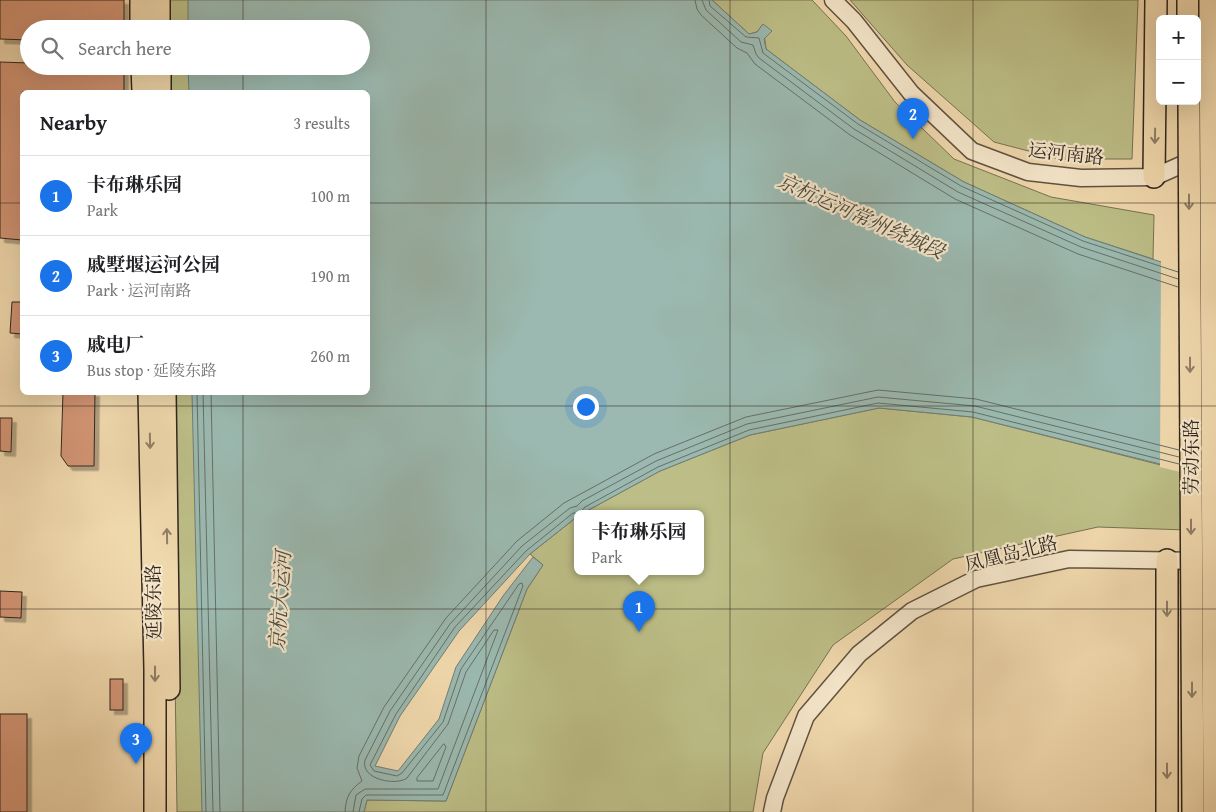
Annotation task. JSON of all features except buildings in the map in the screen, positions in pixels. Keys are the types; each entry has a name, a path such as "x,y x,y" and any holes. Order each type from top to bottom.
{"main road":[{"path":"141,0 141,20"},
{"path":"159,0 159,20"},
{"path":"1154,177 1156,0"},
{"path":"1188,0 1188,15"},
{"name":"劳动东路","path":"1210,0 1214,812"},
{"path":"142,75 143,90"},
{"path":"160,75 160,90"},
{"name":"劳动东路","path":"1189,105 1193,812"},
{"name":"延陵东路","path":"149,395 155,670 155,812"},
{"name":"延陵东路","path":"165,395 170,671 169,812"},
{"path":"1167,560 1167,812"}],"street":[{"name":"运河南路","path":"833,0 854,21 911,93 972,151 1028,172 1082,178 1154,177"},
{"path":"1154,177 1198,158 1216,154"},
{"name":"凤凰岛北路","path":"772,812 775,798 806,716 859,654 912,611 976,579 1069,558 1216,562"}],"green space":[{"path":"165,0 204,0 204,20 165,20"},
{"path":"712,0 812,0 846,36 895,102 954,159 1051,197 1154,215 1153,259 1085,237 964,182 860,120 766,49 763,24 757,32 749,34"},
{"path":"850,0 1138,0 1132,159 1059,159 994,142 907,65"},
{"path":"166,75 204,75 205,90 166,90"},
{"path":"171,395 207,395 206,812 177,812"},
{"path":"879,408 972,417 1216,479 1216,531 1098,527 953,559 833,645 763,753 753,812 364,812 367,800 446,801 527,589 543,565 530,554 574,519 574,575 704,575 704,510 588,510 660,471 750,435"}],"water":[{"path":"188,0 712,0 749,34 757,32 763,24 772,31 764,39 766,49 860,120 964,182 1085,237 1216,280 1216,478 972,417 879,408 750,435 660,471 588,510 574,510 574,519 530,554 459,631 400,716 375,766 398,771 439,719 456,667 503,596 533,557 543,565 527,589 446,801 367,800 364,812 202,812 192,395 370,395 370,90 189,90 188,75 370,75 370,20 188,20"}],"pier":[{"path":"1161,259 1216,277 1216,481 1160,467"}],"place":[{"name":"戚墅堰运河公园","path":"913,139"},
{"name":"卡布琳乐园","path":"639,632"},
{"name":"戚电厂","path":"136,764"}],"water label":[{"name":"京杭运河常州绕城段","path":"861,216"},
{"name":"京杭大运河","path":"280,601"}]}
